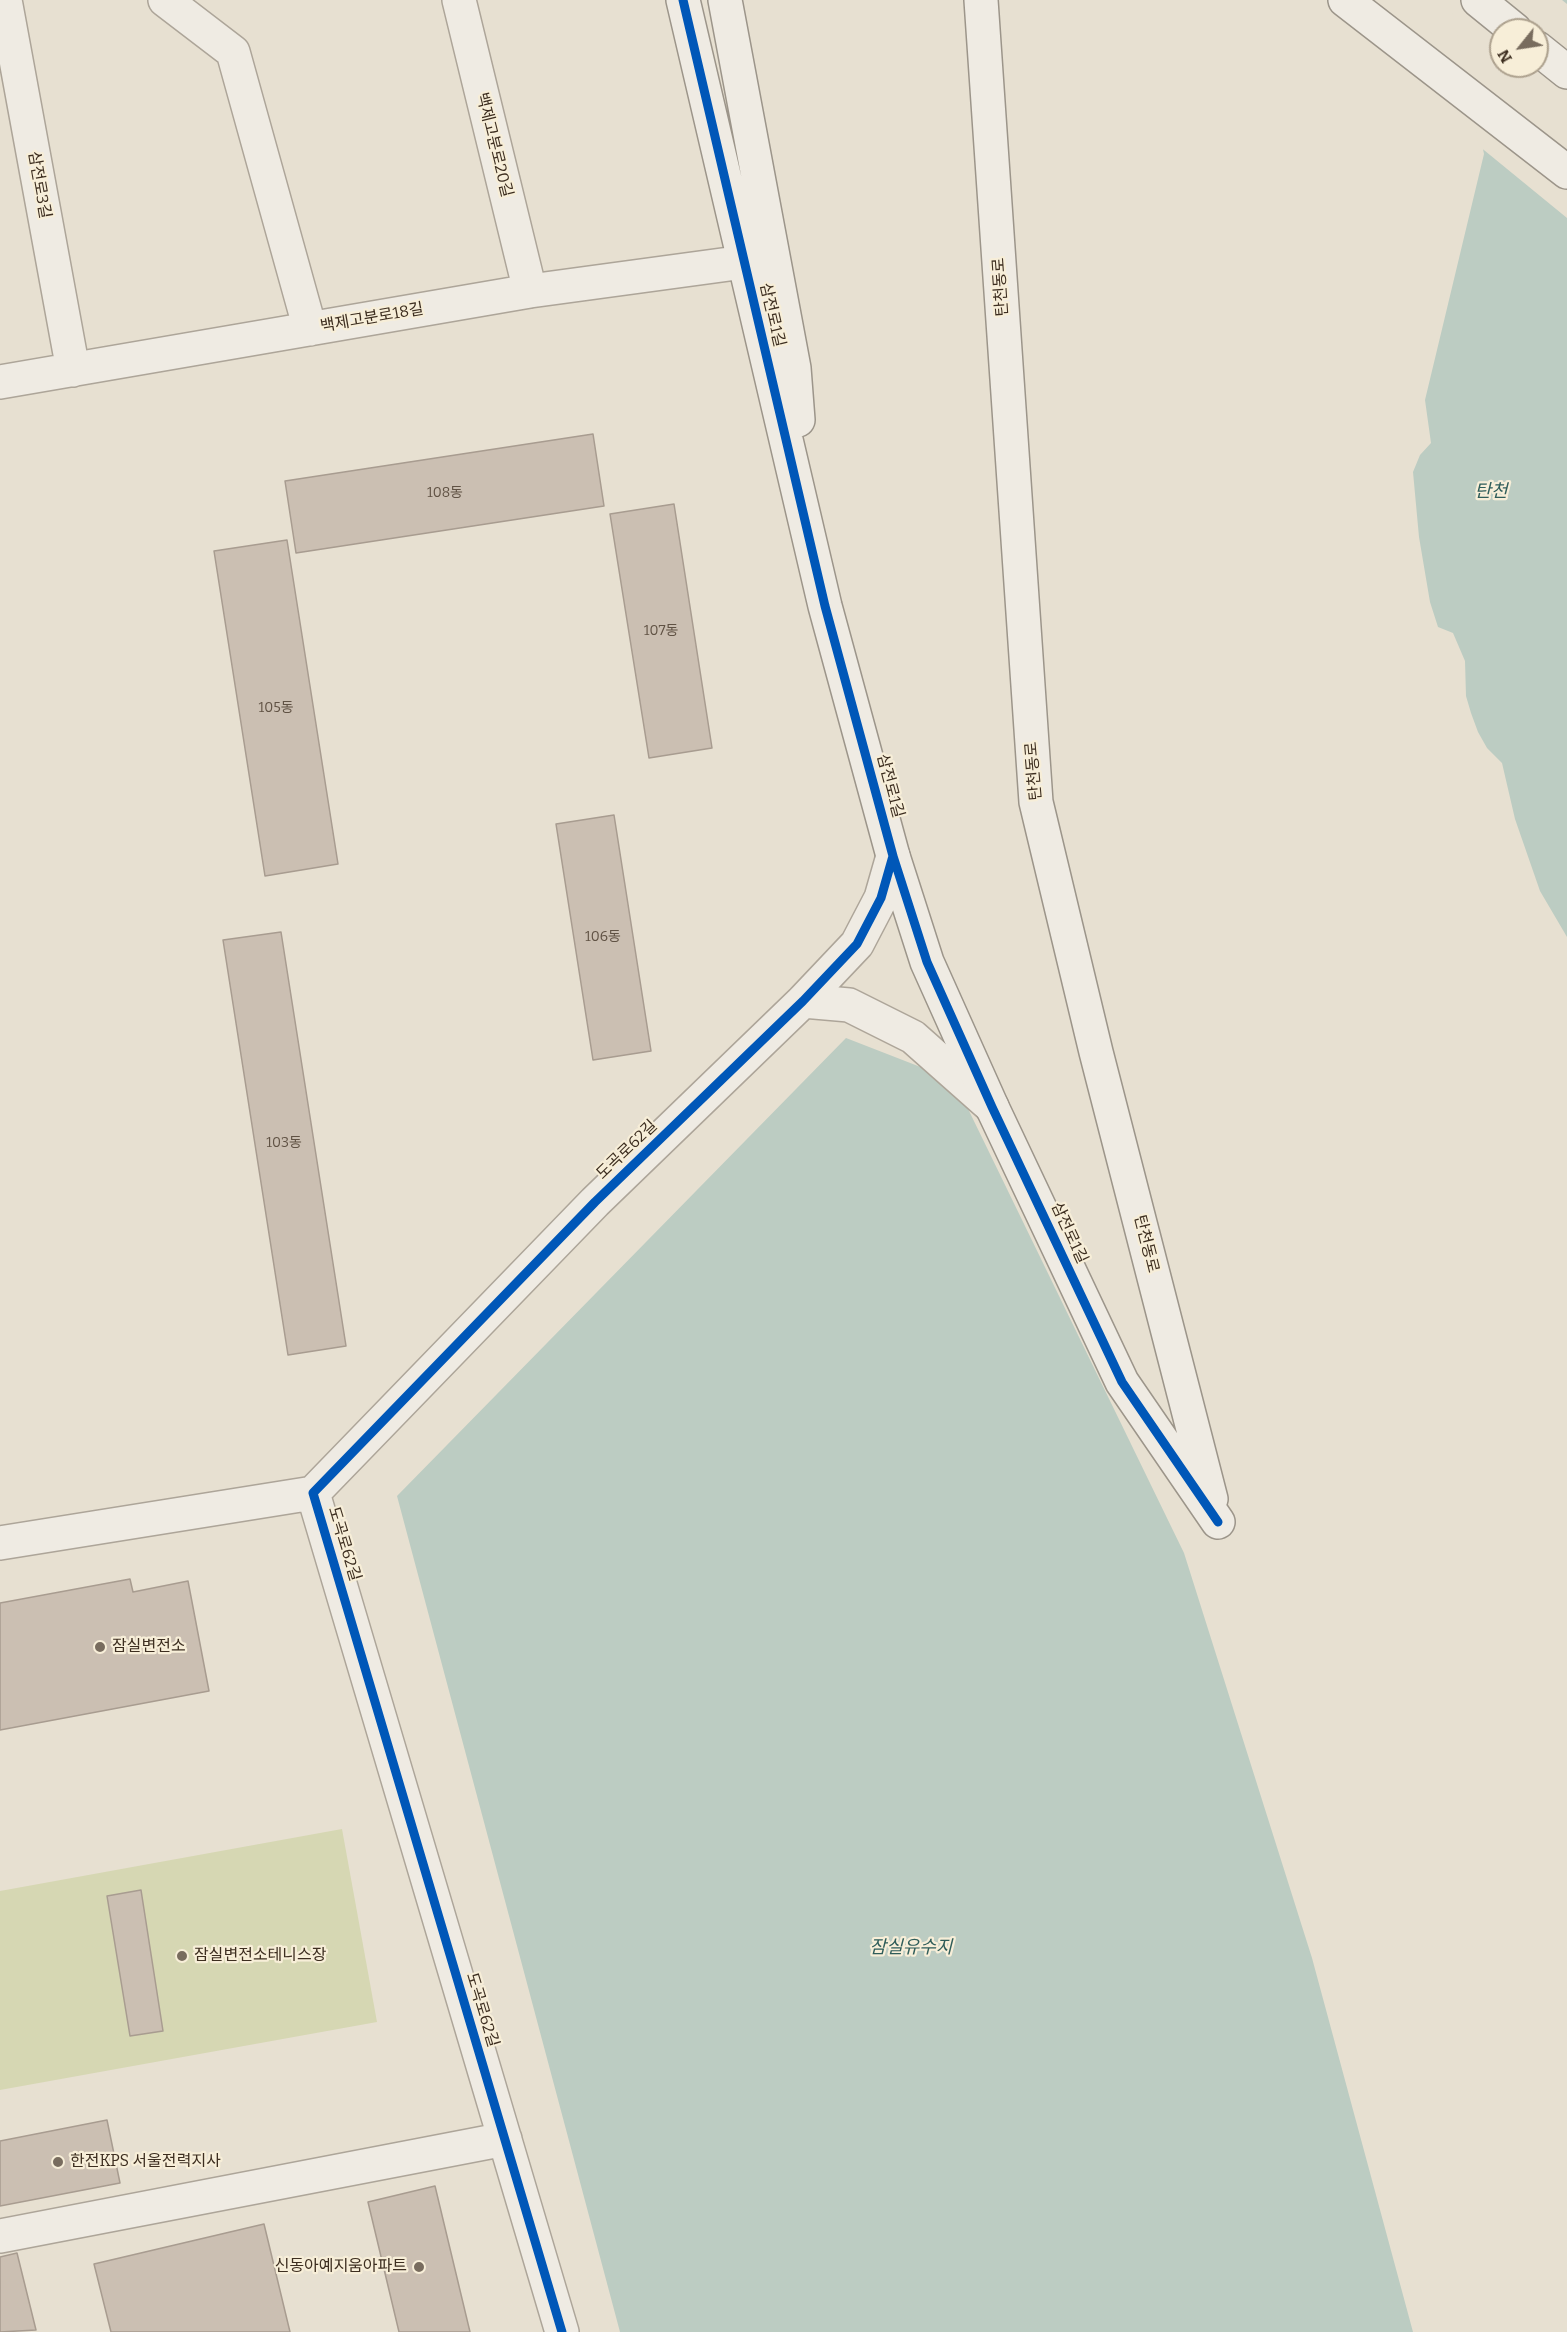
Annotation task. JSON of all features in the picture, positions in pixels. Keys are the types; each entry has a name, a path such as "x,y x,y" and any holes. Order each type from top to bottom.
{"street":[{"name":"삼전로3길","path":"5,0 73,370"},
{"path":"165,0 233,52 310,329"},
{"name":"백제고분로20길","path":"459,0 530,291"},
{"name":"삼전로1길","path":"683,0 825,606 893,855 927,962 992,1107 1122,1382 1218,1522"},
{"path":"725,0 794,368 804,518"},
{"name":"탄천동로","path":"981,0 1036,802 1099,1064 1218,1522"},
{"path":"1345,0 1567,172"},
{"path":"1478,0 1500,18"},
{"path":"1549,58 1567,72"},
{"name":"백제고분로18길","path":"0,382 530,291 744,262"},
{"name":"도곡로62길","path":"0,1543 313,1493 595,1202 802,1001 857,944 881,898 893,855"},
{"path":"802,1001 849,1005 913,1036 992,1107"},
{"name":"도곡로62길","path":"313,1493 562,2332"},
{"path":"0,2236 505,2139"}],"green space":[{"name":"잠실변전소테니스장","path":"342,1829 377,2022 0,2090 0,1891"}],"water":[{"name":"탄천","path":"1453,0 1567,0 1567,937 1540,891 1515,819 1502,763 1487,748 1478,732 1466,696 1465,661 1453,633 1438,627 1430,602 1419,537 1413,472 1420,455 1431,443 1425,400 1484,154"},
{"name":"잠실유수지","path":"846,1038 954,1080 1184,1553 1312,1958 1413,2332 620,2332 397,1496"}],"pier":[{"path":"1450,0 1562,0 1567,4 1567,218 1479,146"}],"building":[{"path":"593,434 604,506 296,553 285,481"},
{"path":"674,504 712,748 649,758 610,514"},
{"path":"287,540 338,864 265,876 214,551"},
{"path":"614,815 651,1051 593,1060 556,824"},
{"path":"281,932 346,1346 288,1355 223,940"},
{"name":"잠실변전소","path":"130,1579 133,1592 188,1581 209,1691 0,1730 0,1603"},
{"path":"141,1890 163,2031 130,2036 107,1896"},
{"name":"한전KPS 서울전력지사","path":"107,2120 120,2183 0,2206 0,2141"},
{"name":"신동아예지움아파트","path":"435,2186 470,2332 399,2332 368,2202"},
{"path":"264,2224 290,2332 111,2332 94,2264"},
{"path":"17,2253 36,2330 0,2332 0,2257"}],"cycle path":[{"path":"683,0 825,606 893,856 927,962 992,1107 1122,1382 1218,1522"},
{"path":"562,2332 313,1493 595,1202 803,1001 857,944 881,898 893,856"}],"place":[{"name":"잠실변전소","path":"100,1647"},
{"name":"잠실변전소테니스장","path":"182,1956"},
{"name":"한전KPS 서울전력지사","path":"58,2162"},
{"name":"신동아예지움아파트","path":"419,2267"}]}
